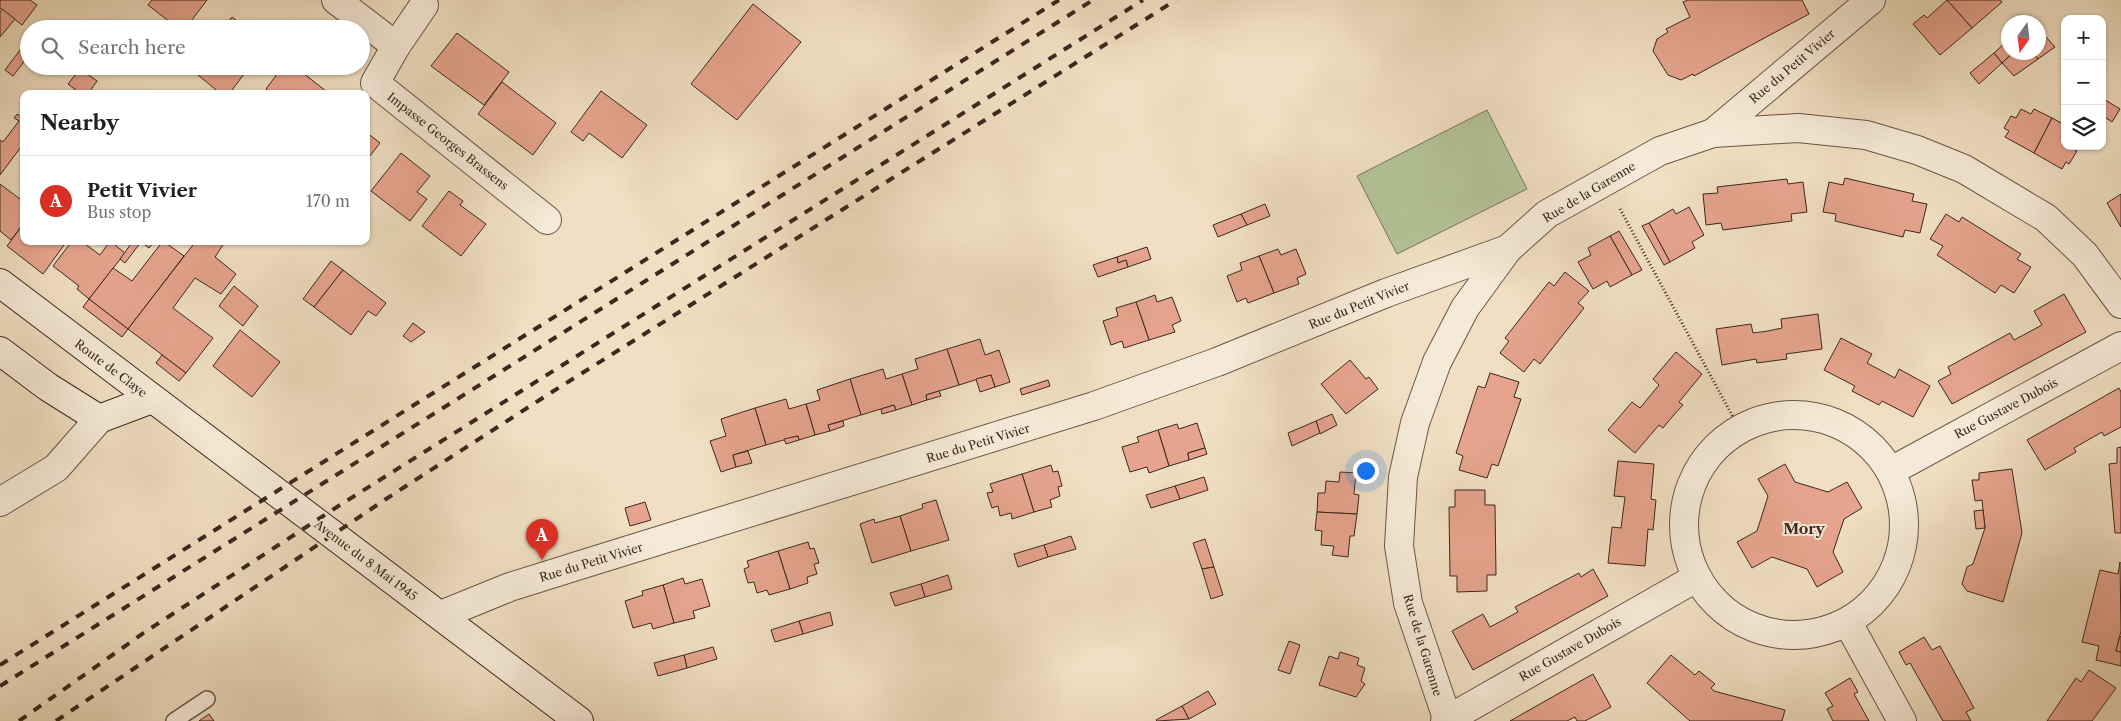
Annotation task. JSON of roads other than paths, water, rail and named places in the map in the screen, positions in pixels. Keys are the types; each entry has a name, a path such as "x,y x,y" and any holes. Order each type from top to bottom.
{"street":[{"path":"336,0 362,20"},
{"name":"Rue du Petit Vivier","path":"1713,133 1871,0"},
{"name":"Impasse Georges Brassens","path":"424,5 396,46 375,83 547,220"},
{"path":"370,26 396,46"},
{"name":"Rue de la Garenne","path":"1447,720 1408,603 1399,546 1403,477 1415,423 1437,362 1465,308 1508,249 1547,214 1660,151 1713,133 1798,128 1866,135 1917,150 1964,169 2046,218 2085,255 2121,304"},
{"name":"Rue du Petit Vivier","path":"441,615 510,588 593,561 1094,406 1217,362 1386,292 1508,249"},
{"name":"Route de Claye","path":"0,283 152,400"},
{"name":"Rue Gustave Dubois","path":"1891,471 2121,346"},
{"path":"0,351 48,387 99,419 56,468 0,502"},
{"name":"Avenue du 8 Mai 1945","path":"152,400 441,615 579,721"},
{"name":"Route de Claye","path":"99,419 152,400"},
{"path":"1795,414 1824,419 1850,430 1873,447 1891,471 1903,504 1904,538 1895,572 1876,601 1848,623 1815,635 1780,636 1746,626 1717,606 1696,578 1684,545 1683,511 1693,478 1712,450 1739,428 1766,418 1795,414"},
{"name":"Rue Gustave Dubois","path":"1447,720 1696,578"},
{"path":"1848,623 1902,721"}],"lane":[{"path":"174,721 206,699"}],"railway":[{"path":"0,665 1059,0"},
{"path":"0,686 1093,0"},
{"path":"19,721 145,632 340,505 1143,0"},
{"path":"56,721 386,499 552,392 1176,0"}],"place":[{"name":"Petit Vivier","path":"542,560"}],"district":[{"name":"Mory","path":"1804,528"}]}
